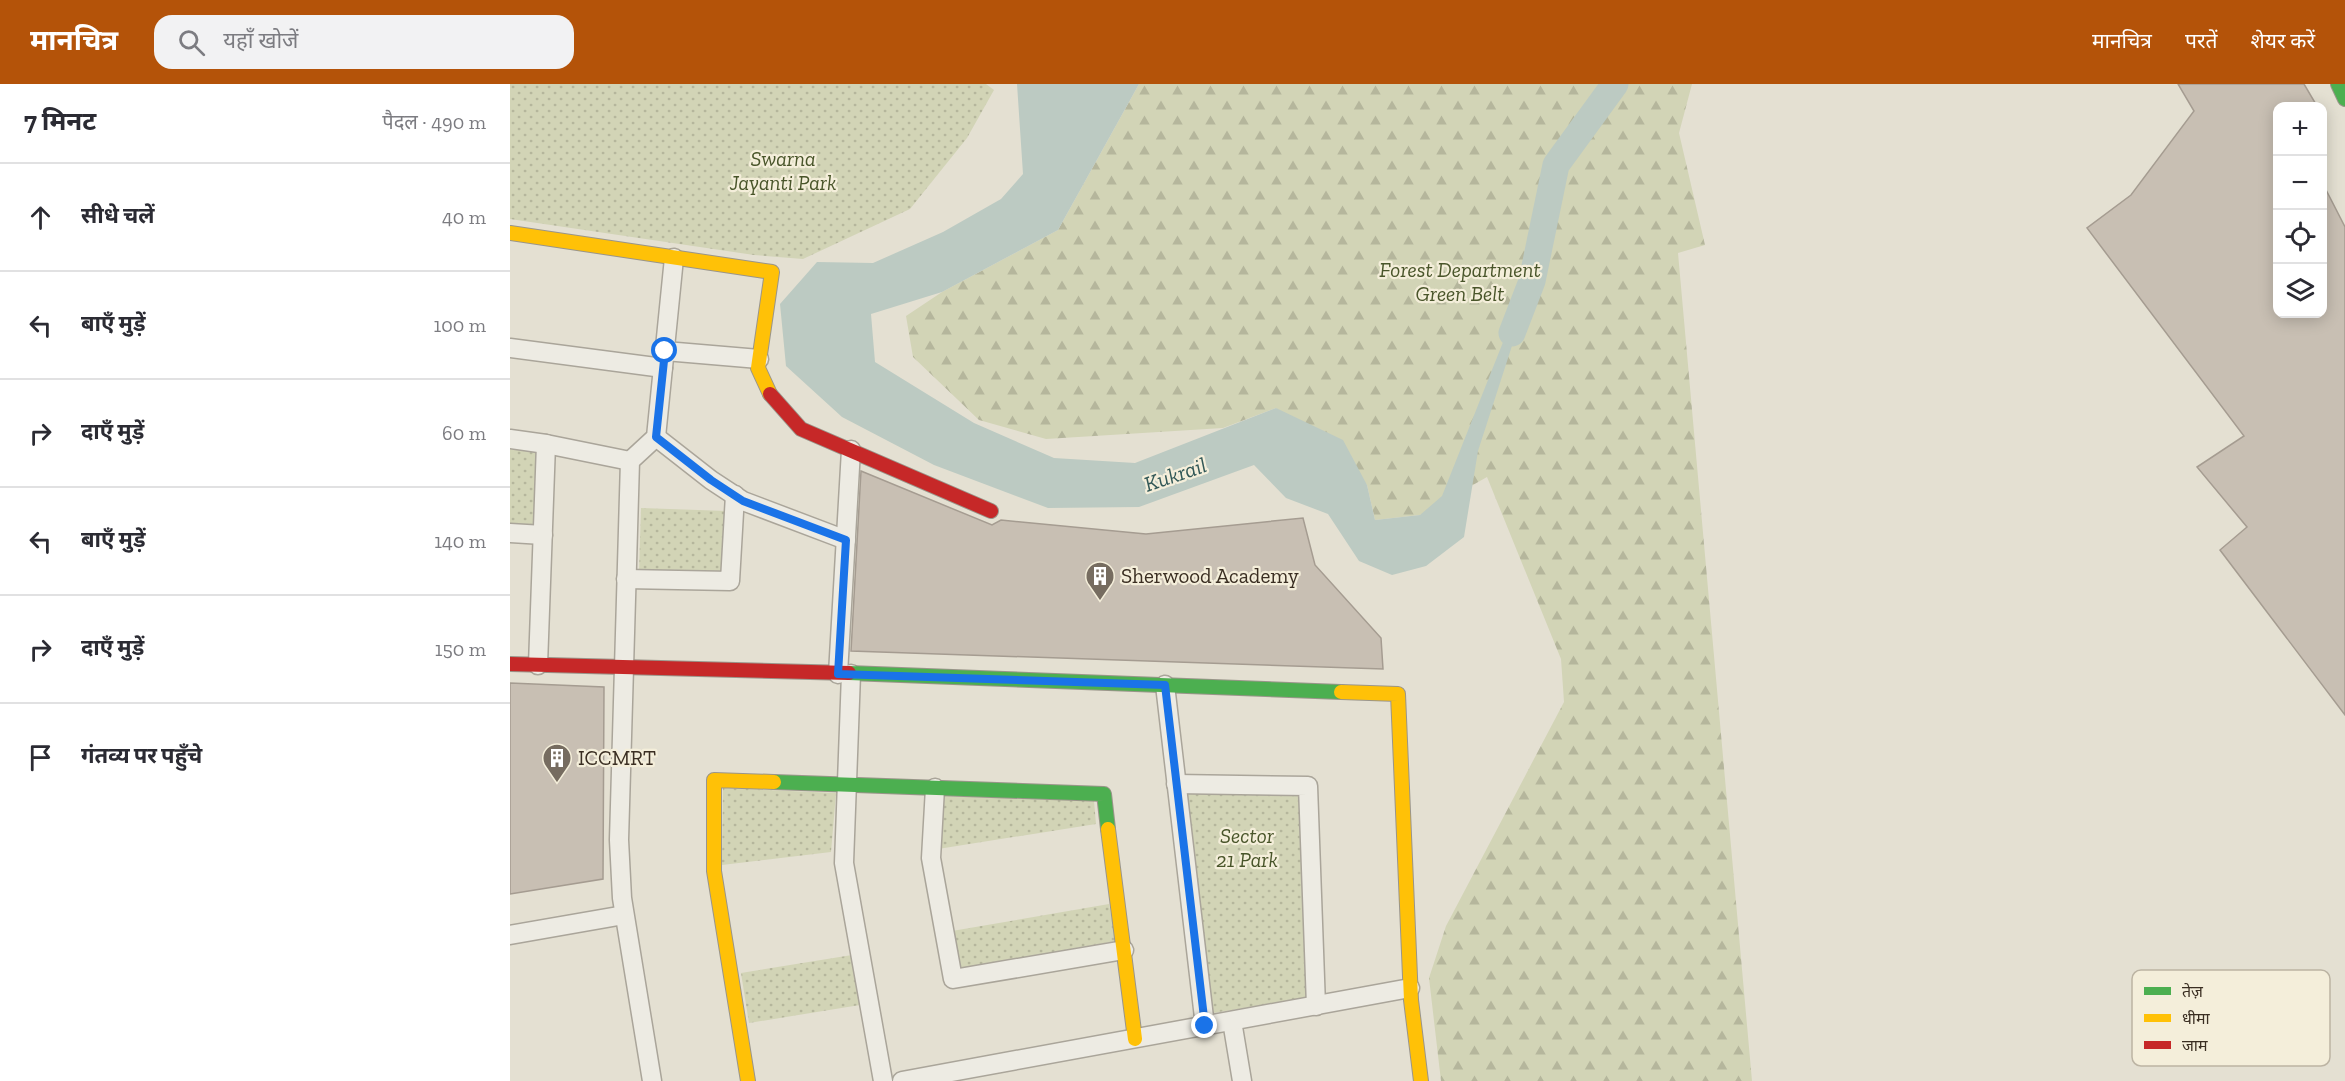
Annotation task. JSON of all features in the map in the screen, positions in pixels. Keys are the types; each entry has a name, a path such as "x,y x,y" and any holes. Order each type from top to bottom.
{"street":[{"path":"2338,84 2345,99"},
{"path":"510,233 772,272 758,368 771,397 801,429 991,511"},
{"path":"652,1081 624,915 619,840 630,461 656,437 674,258"},
{"path":"510,348 664,360 759,359"},
{"path":"656,437 711,480 743,501 846,540"},
{"path":"510,439 630,461"},
{"path":"538,665 546,444"},
{"path":"851,450 846,540 844,674 847,784 844,863 883,1081"},
{"path":"626,579 729,581 735,495"},
{"path":"510,533 543,535"},
{"path":"510,664 1398,694 1410,988 1421,1081"},
{"path":"1165,685 1205,1026"},
{"path":"748,1081 714,871 714,780 1104,794 1135,1039"},
{"path":"1176,784 1308,786 1316,1006"},
{"path":"935,788 931,858 953,979 1124,950"},
{"path":"510,935 624,915"},
{"path":"902,1081 992,1073 1135,1039 1410,988"},
{"path":"1232,1021 1242,1081"}],"green space":[{"name":"Swarna Jayanti Park","path":"510,84 986,84 994,90 967,138 910,209 803,259 754,255 510,219"},
{"name":"Forest Department Green Belt","path":"1139,84 1692,84 1679,133 1705,245 1678,253 1752,1081 1441,1081 1429,978 1446,926 1564,702 1561,659 1487,477 1420,515 1375,520 1367,485 1276,408 1223,428 1046,439 979,420 913,357 906,316 942,292 1058,230"},
{"path":"510,449 537,452 533,525 510,523"},
{"path":"641,508 727,511 725,576 639,573"},
{"path":"723,788 836,793 831,852 722,865"},
{"name":"Sector 21 Park","path":"1186,794 1299,795 1306,998 1213,1013"},
{"path":"941,796 1094,801 1096,824 938,849"},
{"path":"1109,904 1116,941 959,969 952,931"},
{"path":"852,955 860,1005 749,1023 741,973"}],"water":[{"path":"1017,84 1139,84 1058,230 942,292 871,314 875,362 974,423 1054,458 1135,463 1276,408 1343,440 1367,485 1375,520 1420,515 1442,496 1513,317 1525,299 1478,451 1464,537 1426,566 1392,575 1359,561 1328,514 1286,498 1254,465 1139,507 1048,508 934,465 842,417 786,366 780,304 817,262 873,263 943,232 1001,199 1023,174"}],"building":[{"path":"2178,84 2304,84 2315,102 2273,102 2273,318 2327,318 2327,192 2345,227 2345,715 2220,550 2247,527 2197,467 2244,436 2087,228 2131,195 2194,111"},
{"name":"Sherwood Academy","path":"861,471 992,525 1001,520 1146,534 1303,518 1315,565 1381,638 1383,669 851,651"},
{"name":"ICCMRT","path":"510,683 604,687 603,879 510,894"}],"waterway":[{"name":"Kukrail","path":"1512,333 1532,281 1556,165 1615,84"}],"traffic: fast":[{"path":"2338,84 2345,99"},
{"path":"849,673 1341,692"},
{"path":"774,782 1104,794 1108,829"}],"traffic: slow":[{"path":"510,233 772,272 758,368 770,394"},
{"path":"1341,692 1398,694 1411,1000 1421,1081"},
{"path":"748,1081 714,871 714,780 774,782"},
{"path":"1108,829 1135,1039"}],"traffic: jam":[{"path":"770,394 801,429 991,511"},
{"path":"510,664 849,673"}],"place":[{"name":"Sherwood Academy","path":"1100,602"},
{"name":"ICCMRT","path":"557,784"}],"route":[{"path":"665,351 656,437 711,480 743,501 846,540 838,674 1165,685 1205,1026"}]}
